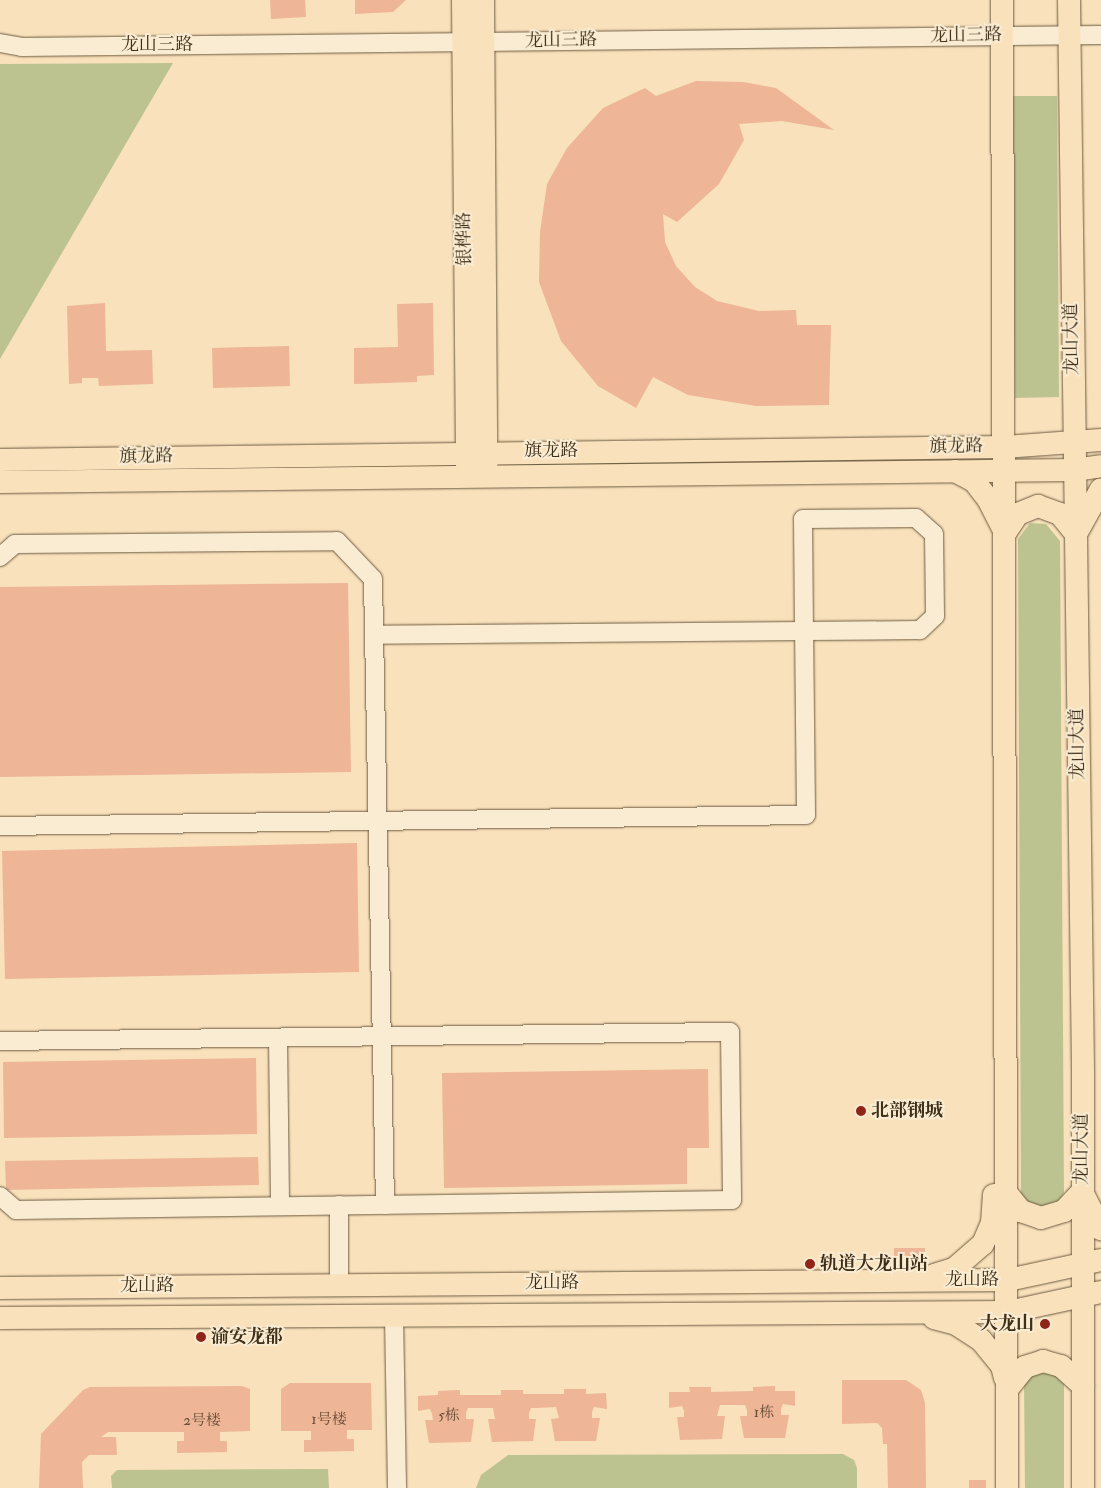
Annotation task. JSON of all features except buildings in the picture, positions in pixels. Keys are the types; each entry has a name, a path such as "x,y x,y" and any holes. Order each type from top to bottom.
{"main road":[{"name":"银桦路","path":"463,0 473,42 477,477"},
{"name":"银桦路","path":"473,42 483,0"},
{"path":"1002,0 1008,1195 1007,1488"},
{"name":"龙山大道","path":"1069,0 1082,1192 1092,1262 1091,1295 1082,1386 1083,1488"},
{"name":"旗龙路","path":"0,460 477,451 1004,447 1073,444 1101,440"},
{"path":"0,482 1074,470 1101,466"},
{"path":"955,471 974,481 988,499 1004,533"},
{"path":"1004,533 1018,514 1038,506 1060,514 1076,534 1101,488"},
{"path":"914,1280 954,1269 983,1244 992,1224 996,1180 1007,1149"},
{"path":"1008,1195 1021,1211 1040,1218 1064,1211 1082,1192 1101,1229"},
{"name":"龙山路","path":"0,1288 1008,1280 1092,1262"},
{"name":"龙山路","path":"0,1318 394,1314 1008,1312 1091,1295"},
{"path":"903,1312 944,1320 967,1330 992,1351 1002,1366 1008,1388"},
{"path":"1008,1388 1025,1367 1043,1361 1061,1366 1082,1386"}],"street":[{"name":"龙山三路","path":"22,47 1101,35"},
{"path":"0,43 22,47"},
{"path":"0,53 22,47"},
{"path":"0,826 806,815 804,630 803,519 916,518 934,534 935,616 920,630 804,630 375,635"},
{"path":"0,557 15,544 337,541 373,579 376,821 385,1205"},
{"path":"0,1041 730,1032 732,1200 16,1210 0,1196"},
{"path":"278,1038 280,1206"},
{"path":"339,1206 339,1285"},
{"path":"394,1314 397,1488"}],"green space":[{"path":"173,63 0,359 0,64"},
{"path":"1013,96 1057,96 1059,397 1015,398"},
{"path":"1030,523 1046,524 1060,541 1064,1193 1055,1207 1032,1207 1021,1194 1018,539"},
{"path":"1036,1373 1051,1373 1064,1381 1064,1488 1025,1488 1024,1381"},
{"path":"843,1454 854,1460 857,1468 857,1488 476,1488 481,1475 508,1455"},
{"path":"328,1469 329,1488 112,1488 111,1476 117,1470"}],"place":[{"name":"北部钢城","path":"861,1111"},
{"name":"轨道大龙山站","path":"810,1264"},
{"name":"大龙山","path":"1045,1324"},
{"name":"渝安龙都","path":"201,1337"}]}
